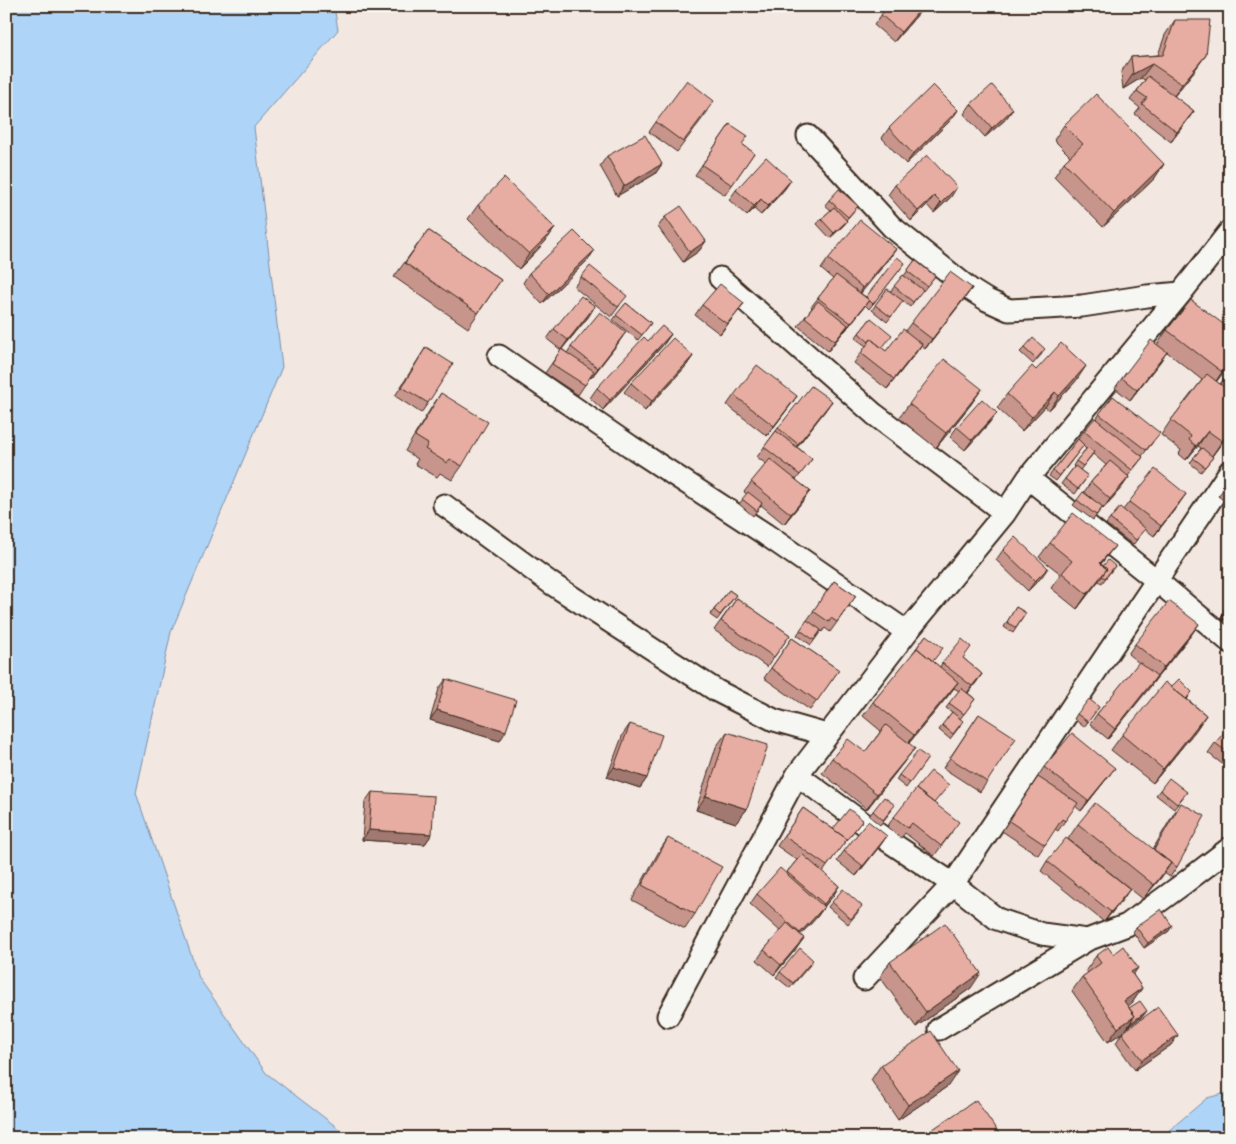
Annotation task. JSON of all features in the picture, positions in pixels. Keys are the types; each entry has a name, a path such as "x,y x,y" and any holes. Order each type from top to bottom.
{"street":[{"path":"808,136 892,227 971,290 1009,310 1082,306 1181,293"},
{"path":"668,1016 797,775 907,632 1005,512 1028,478 1230,231"},
{"path":"720,278 874,414 1005,512"},
{"path":"499,356 630,446 765,534 907,632"},
{"path":"864,979 953,884 1230,471"},
{"path":"1028,478 1230,642"},
{"path":"444,505 552,584 717,692 774,720 827,735"},
{"path":"797,775 878,834 953,884 997,919 1042,934 1088,940"},
{"path":"939,1029 1088,940 1127,925 1230,848"}],"water":[{"path":"6,6 334,6 338,30 254,127 282,367 171,632 136,793 199,978 266,1073 351,1138 6,1138"},
{"path":"1230,1092 1230,1138 1160,1138 1207,1098"}],"building":[{"path":"888,6 923,6 901,32 881,15"},
{"path":"1175,20 1210,20 1206,55 1182,84 1152,64 1133,74 1131,57 1163,55"},
{"path":"1148,76 1194,111 1177,132 1142,104 1147,98 1137,91"},
{"path":"687,80 714,101 683,142 656,122"},
{"path":"933,85 958,110 913,154 889,128"},
{"path":"992,85 1013,109 992,128 971,104"},
{"path":"1096,94 1164,164 1114,213 1064,162 1083,144 1064,125"},
{"path":"730,124 748,136 742,144 754,153 732,185 702,165"},
{"path":"645,135 662,164 624,186 607,156"},
{"path":"927,155 957,187 941,203 934,196 918,211 895,185"},
{"path":"766,157 791,180 768,206 761,199 754,206 736,190"},
{"path":"504,178 555,228 529,254 478,205"},
{"path":"839,189 858,206 848,217 829,200"},
{"path":"681,206 706,241 690,252 665,217"},
{"path":"834,207 847,221 834,233 821,219"},
{"path":"860,220 896,249 863,288 828,259"},
{"path":"428,230 501,280 478,313 405,263"},
{"path":"574,231 594,251 549,294 529,273"},
{"path":"897,257 905,263 873,304 866,297"},
{"path":"915,260 935,276 927,286 907,271"},
{"path":"590,266 627,296 618,307 581,277"},
{"path":"950,272 972,288 932,339 911,323"},
{"path":"836,275 869,300 851,323 818,298"},
{"path":"903,275 923,290 913,302 894,286"},
{"path":"720,284 744,303 727,324 702,305"},
{"path":"887,289 903,301 891,317 875,305"},
{"path":"581,296 595,306 568,340 554,329"},
{"path":"1191,300 1230,329 1230,363 1222,372 1167,330"},
{"path":"818,301 848,325 835,341 805,317"},
{"path":"626,303 651,323 642,335 616,315"},
{"path":"600,312 626,332 598,368 571,347"},
{"path":"871,318 892,335 882,348 871,339 869,342 859,333"},
{"path":"662,326 671,334 610,400 597,388 644,337 648,341"},
{"path":"903,329 922,344 894,379 861,353 871,339 886,351"},
{"path":"673,338 693,356 652,401 631,383"},
{"path":"1033,338 1045,349 1036,359 1024,348"},
{"path":"1151,340 1167,352 1137,390 1122,378"},
{"path":"1061,343 1086,366 1059,396 1055,392 1032,417 1007,394 1032,366 1036,370"},
{"path":"426,347 453,364 428,403 402,387"},
{"path":"561,349 594,371 585,385 552,364"},
{"path":"944,359 982,389 946,433 909,404"},
{"path":"757,365 797,396 774,426 734,395"},
{"path":"1230,371 1230,384 1223,379"},
{"path":"1207,374 1230,392 1230,431 1222,441 1208,431 1196,446 1189,440 1191,436 1171,420"},
{"path":"811,386 832,401 798,444 778,428"},
{"path":"441,393 488,422 462,466 450,459 447,463 425,449 428,444 415,436"},
{"path":"1113,396 1160,433 1146,450 1099,414"},
{"path":"982,399 997,413 972,440 957,427"},
{"path":"1095,418 1143,457 1132,470 1084,431"},
{"path":"776,431 812,459 800,475 764,447"},
{"path":"1078,439 1084,445 1059,476 1053,471"},
{"path":"1088,447 1094,452 1083,466 1076,461"},
{"path":"1202,448 1213,457 1205,467 1193,458"},
{"path":"770,459 810,491 791,514 751,482"},
{"path":"1110,461 1129,477 1110,499 1091,482"},
{"path":"1075,466 1088,476 1078,489 1065,479"},
{"path":"1155,469 1186,494 1161,526 1129,502"},
{"path":"1230,481 1230,490 1225,487"},
{"path":"748,492 762,503 757,511 742,499"},
{"path":"1083,492 1103,507 1096,515 1077,500"},
{"path":"1120,507 1146,529 1136,540 1110,519"},
{"path":"1073,513 1115,546 1100,563 1107,569 1087,594 1062,573 1072,561 1050,543"},
{"path":"1015,537 1048,568 1035,581 1003,550"},
{"path":"1108,560 1115,566 1105,578 1102,576 1107,569 1103,566"},
{"path":"834,581 856,596 837,622 831,618 829,622 813,611"},
{"path":"729,590 736,595 720,615 714,610"},
{"path":"737,598 790,635 774,657 721,621"},
{"path":"1169,601 1199,624 1164,667 1135,644"},
{"path":"1016,607 1026,613 1016,628 1007,622"},
{"path":"807,620 821,630 814,640 800,630"},
{"path":"926,635 943,648 933,661 916,649"},
{"path":"792,638 839,670 817,701 771,668"},
{"path":"962,639 971,647 963,658 982,674 972,686 942,663"},
{"path":"917,648 958,682 914,735 873,702"},
{"path":"1139,662 1157,676 1115,729 1097,714"},
{"path":"446,679 516,700 506,731 437,710"},
{"path":"1179,679 1192,692 1186,699 1171,687"},
{"path":"1165,682 1206,715 1163,769 1122,735"},
{"path":"961,688 975,699 964,714 949,703"},
{"path":"1089,699 1099,707 1088,722 1077,714"},
{"path":"952,712 963,721 953,734 942,725"},
{"path":"979,714 1016,738 987,782 950,758"},
{"path":"630,724 662,735 647,778 614,767"},
{"path":"886,725 915,748 877,794 832,758 848,739 865,752"},
{"path":"1228,728 1230,729 1230,754 1215,743"},
{"path":"727,732 768,745 747,809 706,796"},
{"path":"1072,733 1115,768 1088,801 1044,767"},
{"path":"918,751 928,758 910,783 899,775"},
{"path":"931,771 949,785 934,803 916,789"},
{"path":"1038,777 1078,803 1065,821 1062,819 1045,845 1009,821"},
{"path":"1169,778 1187,792 1177,804 1160,790"},
{"path":"916,789 959,822 941,846 912,823 908,828 894,817"},
{"path":"372,792 434,796 432,834 369,830"},
{"path":"884,797 895,805 883,820 873,811"},
{"path":"1095,803 1171,863 1154,885 1078,824"},
{"path":"1181,803 1205,816 1177,867 1154,850"},
{"path":"803,808 847,839 827,866 784,836"},
{"path":"849,809 863,820 844,843 847,839 833,829"},
{"path":"868,821 887,836 863,866 844,851"},
{"path":"668,838 722,867 695,914 642,885"},
{"path":"1066,838 1130,889 1111,912 1047,861"},
{"path":"802,854 839,886 824,904 787,872"},
{"path":"780,868 824,907 800,933 757,894"},
{"path":"843,889 862,906 851,919 832,902"},
{"path":"1161,909 1172,926 1148,943 1136,927"},
{"path":"787,923 804,938 781,965 764,950"},
{"path":"945,923 981,973 926,1012 890,962"},
{"path":"1123,946 1138,968 1131,972 1142,988 1124,1001 1135,1016 1118,1028 1082,977 1101,963 1096,956 1108,947 1113,954"},
{"path":"800,948 813,960 793,983 780,972"},
{"path":"1140,1001 1147,1011 1132,1022 1135,1016 1129,1008"},
{"path":"1158,1007 1178,1035 1142,1060 1122,1033"},
{"path":"931,1031 958,1071 908,1105 881,1065"},
{"path":"976,1100 1002,1138 934,1138 930,1131"}]}
